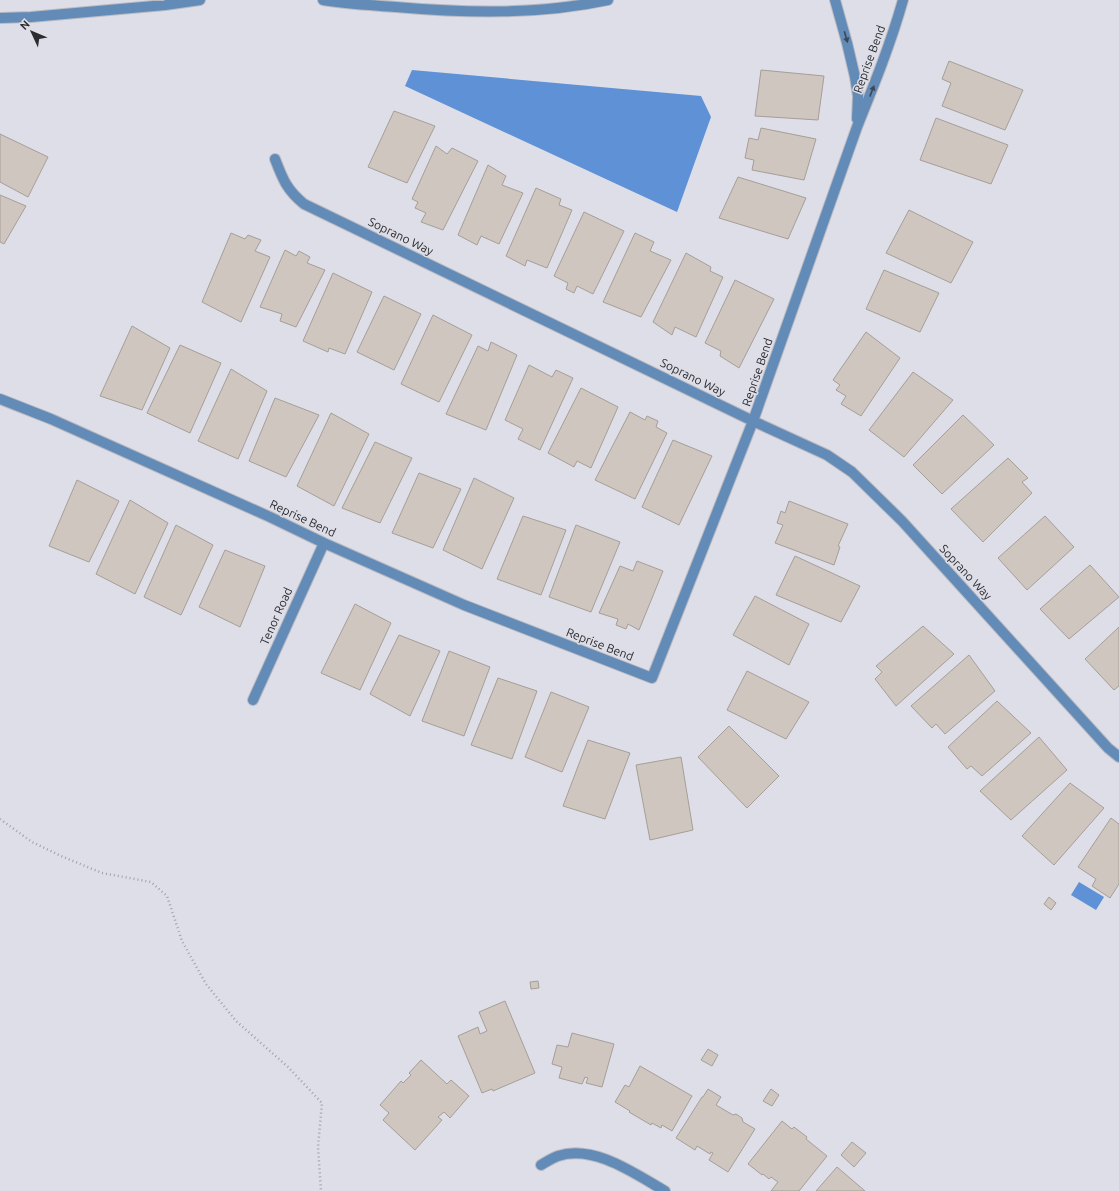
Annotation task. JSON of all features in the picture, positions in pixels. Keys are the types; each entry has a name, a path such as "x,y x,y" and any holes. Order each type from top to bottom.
{"street":[{"path":"0,18 31,17 165,5 200,0"},
{"path":"323,0 342,3 440,11 523,11 581,6 608,0"},
{"name":"Reprise Bend","path":"835,0 855,77 858,96 857,127"},
{"name":"Reprise Bend","path":"0,399 58,422 464,605 652,678 753,421 857,127 888,46 903,0"},
{"name":"Soprano Way","path":"275,159 281,177 294,196 304,204 753,421 827,455 852,472 902,521 1108,748 1119,758"},
{"name":"Tenor Road","path":"253,700 324,543"},
{"path":"541,1165 558,1156 578,1153 599,1157 625,1169 665,1191"}],"path":[{"path":"0,819 32,842 61,856 102,873 150,882 167,896 182,940 206,984 236,1021 288,1067 322,1103 318,1147 321,1191"}],"water":[{"path":"412,70 701,96 711,117 677,212 405,86"},
{"path":"1079,882 1104,897 1096,910 1071,895"}],"building":[{"path":"949,61 1023,90 1005,130 942,106 951,83 942,79"},
{"path":"761,70 824,76 818,120 755,116"},
{"path":"394,111 435,126 407,183 368,167"},
{"path":"936,118 1008,145 991,184 920,160"},
{"path":"761,128 816,139 804,180 752,170 754,160 745,158 749,138 758,140"},
{"path":"0,134 48,157 28,197 0,182"},
{"path":"436,146 447,154 452,148 478,161 443,230 421,222 426,213 415,208 418,202 412,199"},
{"path":"488,165 506,176 502,185 523,193 499,244 481,236 477,245 458,235"},
{"path":"738,177 806,198 788,239 719,218"},
{"path":"536,188 561,199 559,205 572,210 547,268 527,260 525,266 506,256"},
{"path":"0,195 26,206 4,244 0,242"},
{"path":"909,210 973,242 951,283 886,253"},
{"path":"584,212 624,231 593,294 577,286 574,293 566,289 568,283 554,276"},
{"path":"231,233 245,239 248,235 261,240 255,251 270,257 241,322 202,302"},
{"path":"635,233 654,242 650,251 671,260 641,317 603,302"},
{"path":"285,250 296,256 299,251 310,257 307,263 325,270 296,327 280,321 282,314 260,307"},
{"path":"686,253 711,267 710,271 723,277 696,337 675,327 672,335 653,322"},
{"path":"884,270 939,293 920,332 866,309"},
{"path":"333,273 372,292 345,354 329,348 328,352 303,341"},
{"path":"735,280 774,299 739,368 720,356 721,351 705,343"},
{"path":"384,296 421,314 394,370 357,352"},
{"path":"433,315 472,335 439,402 401,384"},
{"path":"132,326 170,348 142,410 100,396"},
{"path":"866,332 900,358 861,416 841,404 846,396 836,390 840,385 833,380"},
{"path":"491,342 517,355 486,430 446,414 478,346 488,351"},
{"path":"180,345 221,363 190,433 147,413"},
{"path":"529,365 552,377 556,370 573,378 540,450 518,439 523,429 505,420"},
{"path":"231,369 267,391 238,459 198,441"},
{"path":"913,372 953,400 904,457 869,430"},
{"path":"581,388 618,407 591,468 577,461 574,467 548,453"},
{"path":"275,398 319,415 286,477 249,461"},
{"path":"630,412 645,420 647,416 658,421 656,427 667,433 635,499 595,480"},
{"path":"331,413 369,434 334,506 297,486"},
{"path":"963,415 994,445 942,494 913,465"},
{"path":"673,440 712,456 679,525 642,507"},
{"path":"375,442 412,458 380,523 342,508"},
{"path":"1008,458 1028,478 1022,482 1032,493 983,542 951,509"},
{"path":"419,473 461,489 433,548 392,533"},
{"path":"474,478 514,498 482,569 443,550"},
{"path":"77,480 119,501 89,562 49,546"},
{"path":"130,500 168,523 135,594 96,574"},
{"path":"789,501 848,524 838,546 840,547 834,565 775,543 783,525 777,523 781,511 785,513"},
{"path":"523,516 566,530 541,595 497,579"},
{"path":"1045,516 1074,547 1027,590 998,558"},
{"path":"176,525 213,545 181,615 144,597"},
{"path":"576,525 620,542 591,612 549,597"},
{"path":"225,550 265,566 240,627 199,607"},
{"path":"795,556 860,586 841,622 776,595"},
{"path":"637,561 663,571 639,630 628,624 626,629 616,625 618,619 599,613 620,566 633,571"},
{"path":"1090,565 1119,597 1069,639 1040,609"},
{"path":"755,596 809,624 789,665 733,635"},
{"path":"355,604 391,623 360,690 321,673"},
{"path":"923,626 954,654 896,706 875,679 882,672 876,666"},
{"path":"1119,627 1119,686 1114,690 1085,659"},
{"path":"399,635 440,651 410,716 370,694"},
{"path":"449,651 490,667 464,736 422,721"},
{"path":"969,655 995,691 945,734 936,724 932,728 911,706"},
{"path":"747,671 809,702 786,739 727,710"},
{"path":"498,678 537,691 512,759 471,745"},
{"path":"551,692 589,707 562,772 525,757"},
{"path":"997,701 1031,733 982,776 971,766 967,769 948,747"},
{"path":"729,726 779,776 747,808 698,757"},
{"path":"1039,737 1067,770 1011,820 980,791"},
{"path":"588,740 630,753 605,819 563,806"},
{"path":"681,757 693,830 650,840 636,765"},
{"path":"1070,783 1104,808 1054,865 1022,836"},
{"path":"1111,818 1119,824 1119,884 1110,898 1092,886 1096,879 1078,867"},
{"path":"1049,897 1056,903 1051,910 1044,904"},
{"path":"538,981 539,988 531,989 530,982"},
{"path":"505,1001 535,1073 493,1091 492,1089 482,1093 458,1036 478,1027 480,1034 487,1031 479,1012"},
{"path":"572,1033 614,1044 602,1087 586,1083 588,1078 585,1077 582,1084 559,1078 562,1067 552,1064 557,1045 568,1047"},
{"path":"708,1049 718,1055 712,1066 701,1060"},
{"path":"421,1060 447,1084 451,1080 469,1096 450,1118 444,1112 438,1117 442,1120 415,1150 383,1120 389,1113 380,1105 401,1081 403,1083 411,1075 409,1073"},
{"path":"640,1066 692,1096 672,1131 662,1125 661,1128 652,1123 651,1125 615,1102 625,1085 629,1087"},
{"path":"708,1089 721,1097 716,1105 733,1115 736,1114 742,1118 743,1122 755,1129 728,1172 709,1160 713,1153 711,1152 710,1154 697,1146 695,1150 676,1138"},
{"path":"771,1089 779,1095 772,1106 763,1101"},
{"path":"782,1121 792,1129 794,1127 807,1137 806,1139 827,1156 799,1191 771,1191 778,1182 771,1177 769,1179 763,1174 762,1175 748,1164"},
{"path":"852,1142 866,1153 854,1167 841,1155"},
{"path":"837,1167 865,1191 816,1191"}]}
